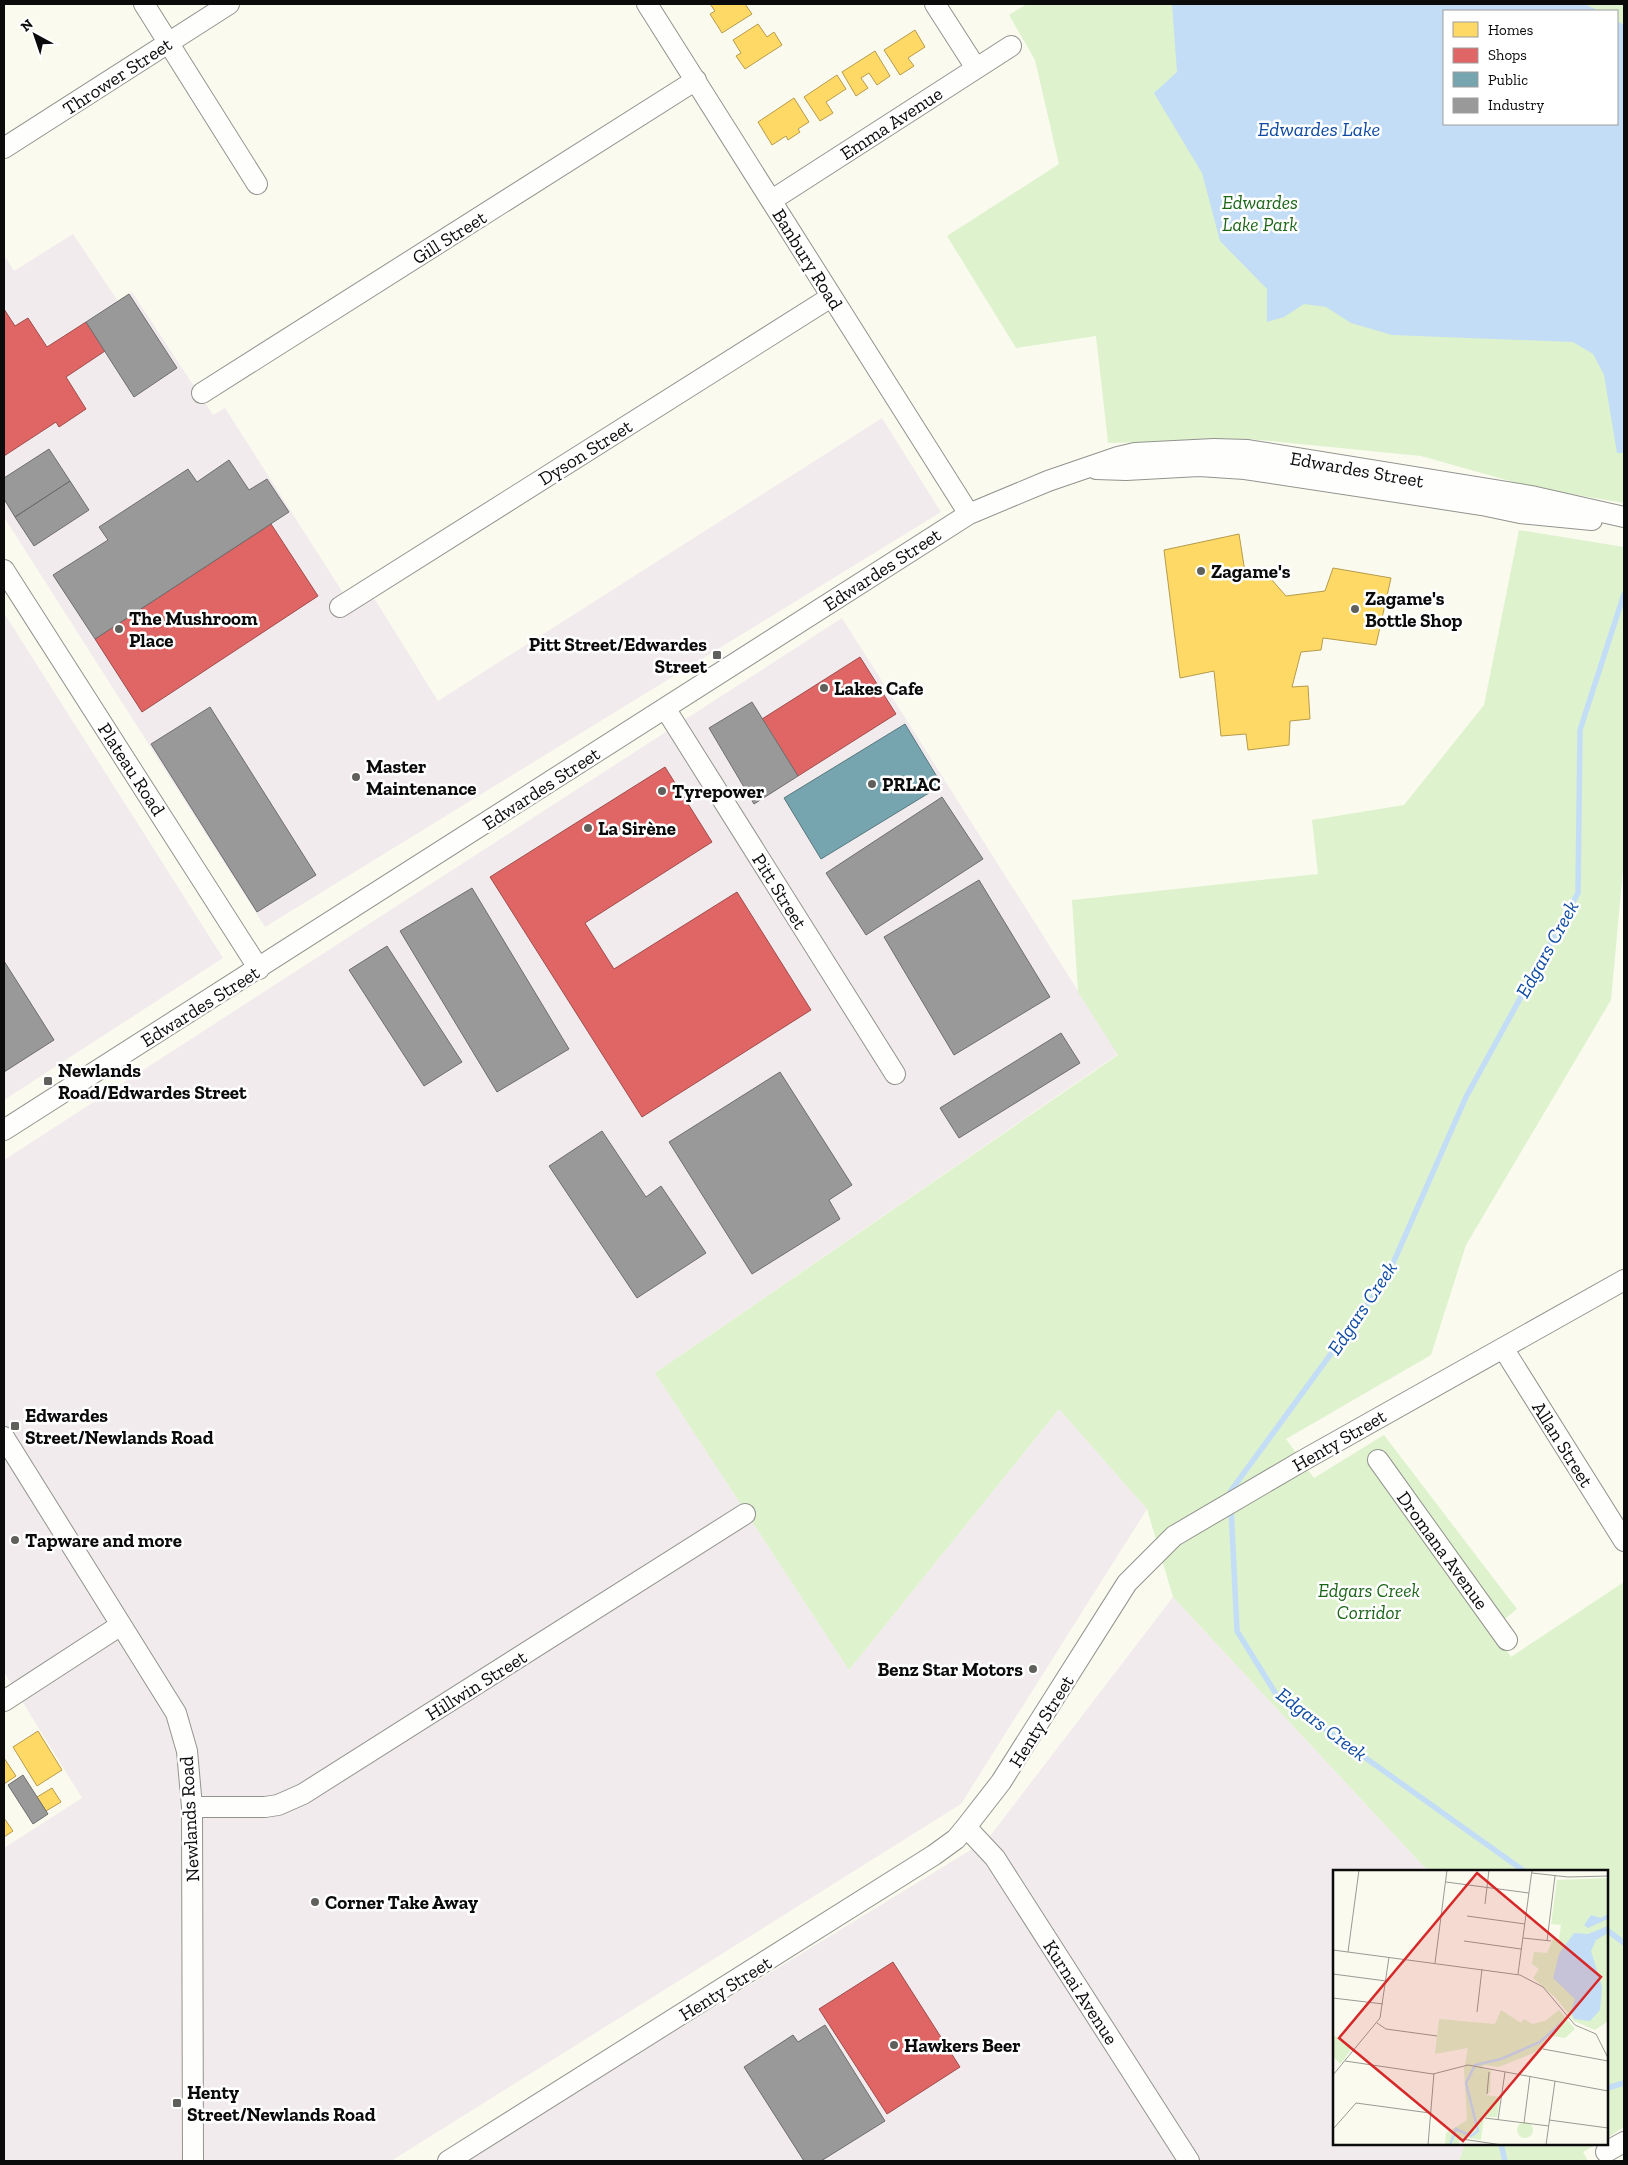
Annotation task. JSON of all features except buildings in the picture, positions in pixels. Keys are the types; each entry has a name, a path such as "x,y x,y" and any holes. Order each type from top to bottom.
{"street":[{"path":"144,4 256,184"},
{"name":"Thrower Street","path":"4,148 229,4"},
{"name":"Banbury Road","path":"647,4 969,514"},
{"path":"935,4 976,68"},
{"name":"Emma Avenue","path":"772,200 1011,46"},
{"name":"Gill Street","path":"202,393 696,80"},
{"name":"Dyson Street","path":"340,607 832,297"},
{"name":"Edwardes Street","path":"4,1130 969,514 1048,481 1135,453 1214,449 1248,450 1531,496 1624,517"},
{"name":"Edwardes Street","path":"1089,468 1126,470 1199,466 1245,469 1520,512 1624,523"},
{"name":"Plateau Road","path":"4,570 259,969"},
{"name":"Pitt Street","path":"665,708 895,1074"},
{"name":"Henty Street","path":"448,2161 926,1860 956,1839 1001,1782 1031,1737 1126,1583 1174,1536 1302,1461 1624,1280"},
{"name":"Allan Street","path":"1503,1348 1624,1541"},
{"name":"Newlands Road","path":"4,1437 176,1713 187,1751 192,1807 193,2161"},
{"name":"Dromana Avenue","path":"1378,1460 1507,1640"},
{"name":"Hillwin Street","path":"192,1807 265,1807 278,1805 303,1794 745,1514"},
{"path":"4,1701 122,1625"},
{"name":"Kurnai Avenue","path":"966,1827 995,1858 1186,2160"},
{"path":"1606,2152 1624,2142"}],"shaded area":[{"path":"73,234 118,301 132,292 213,415 225,408 354,610 374,598 438,701 882,418 941,512 265,927 4,517 4,255 14,271"},
{"path":"4,613 223,958 4,1100"},
{"path":"842,618 1118,1054 655,1373 849,1670 1059,1409 1147,1509 961,1804 391,2161 4,2161 4,1848 82,1798 4,1672 4,1160"},
{"path":"1173,1597 1427,1870 1333,1870 1333,2145 1465,2145 1459,2161 463,2161 987,1840"}],"green space":[{"name":"Edwardes Lake Park","path":"1027,4 1624,4 1624,503 1531,487 1421,456 1250,439 1108,443 1096,336 1016,348 947,236 1059,164 1035,60 1009,15"},
{"name":"Edgars Creek Corridor","path":"1519,530 1624,547 1624,859 1611,1000 1466,1245 1431,1355 1286,1439 1314,1478 1384,1435 1517,1609 1493,1629 1511,1657 1624,1582 1624,2127 1608,2137 1608,1870 1427,1870 1173,1597 1147,1509 1059,1409 849,1670 655,1373 1118,1055 1078,992 1072,900 1318,874 1312,820 1404,805 1484,705"},
{"path":"1465,2145 1595,2145 1583,2152 1588,2161 1459,2161"}],"water":[{"name":"Edwardes Lake","path":"1172,4 1584,4 1598,10 1443,10 1443,125 1618,125 1618,22 1624,25 1624,453 1617,453 1604,375 1593,354 1573,342 1392,335 1351,323 1326,307 1304,304 1284,317 1267,322 1267,289 1220,241 1202,173 1154,93 1177,72"}],"waterway":[{"name":"Edgars Creek","path":"1230,1497 1230,1492 1387,1277 1466,1097 1578,893 1580,730 1624,594"},
{"name":"Edgars Creek","path":"1231,1507 1237,1631 1276,1694 1523,1870"},
{"name":"Edgars Creek","path":"1608,1931 1624,1943"},
{"name":"Edgars Creek","path":"1608,2088 1624,2083"},
{"name":"Edgars Creek","path":"1501,2145 1505,2161"}],"place":[{"name":"Zagame's","path":"1201,571"},
{"name":"Zagame's Bottle Shop","path":"1355,609"},
{"name":"The Mushroom Place","path":"119,629"},
{"name":"Pitt Street/Edwardes Street","path":"717,655"},
{"name":"Lakes Cafe","path":"824,688"},
{"name":"Master Maintenance","path":"356,777"},
{"name":"PRLAC","path":"872,784"},
{"name":"Tyrepower","path":"662,791"},
{"name":"La Sirène","path":"588,828"},
{"name":"Newlands Road/Edwardes Street","path":"48,1081"},
{"name":"Edwardes Street/Newlands Road","path":"15,1426"},
{"name":"Tapware and more","path":"15,1540"},
{"name":"Benz Star Motors","path":"1033,1669"},
{"name":"Corner Take Away","path":"315,1902"},
{"name":"Hawkers Beer","path":"894,2045"},
{"name":"Henty Street/Newlands Road","path":"177,2103"}]}
